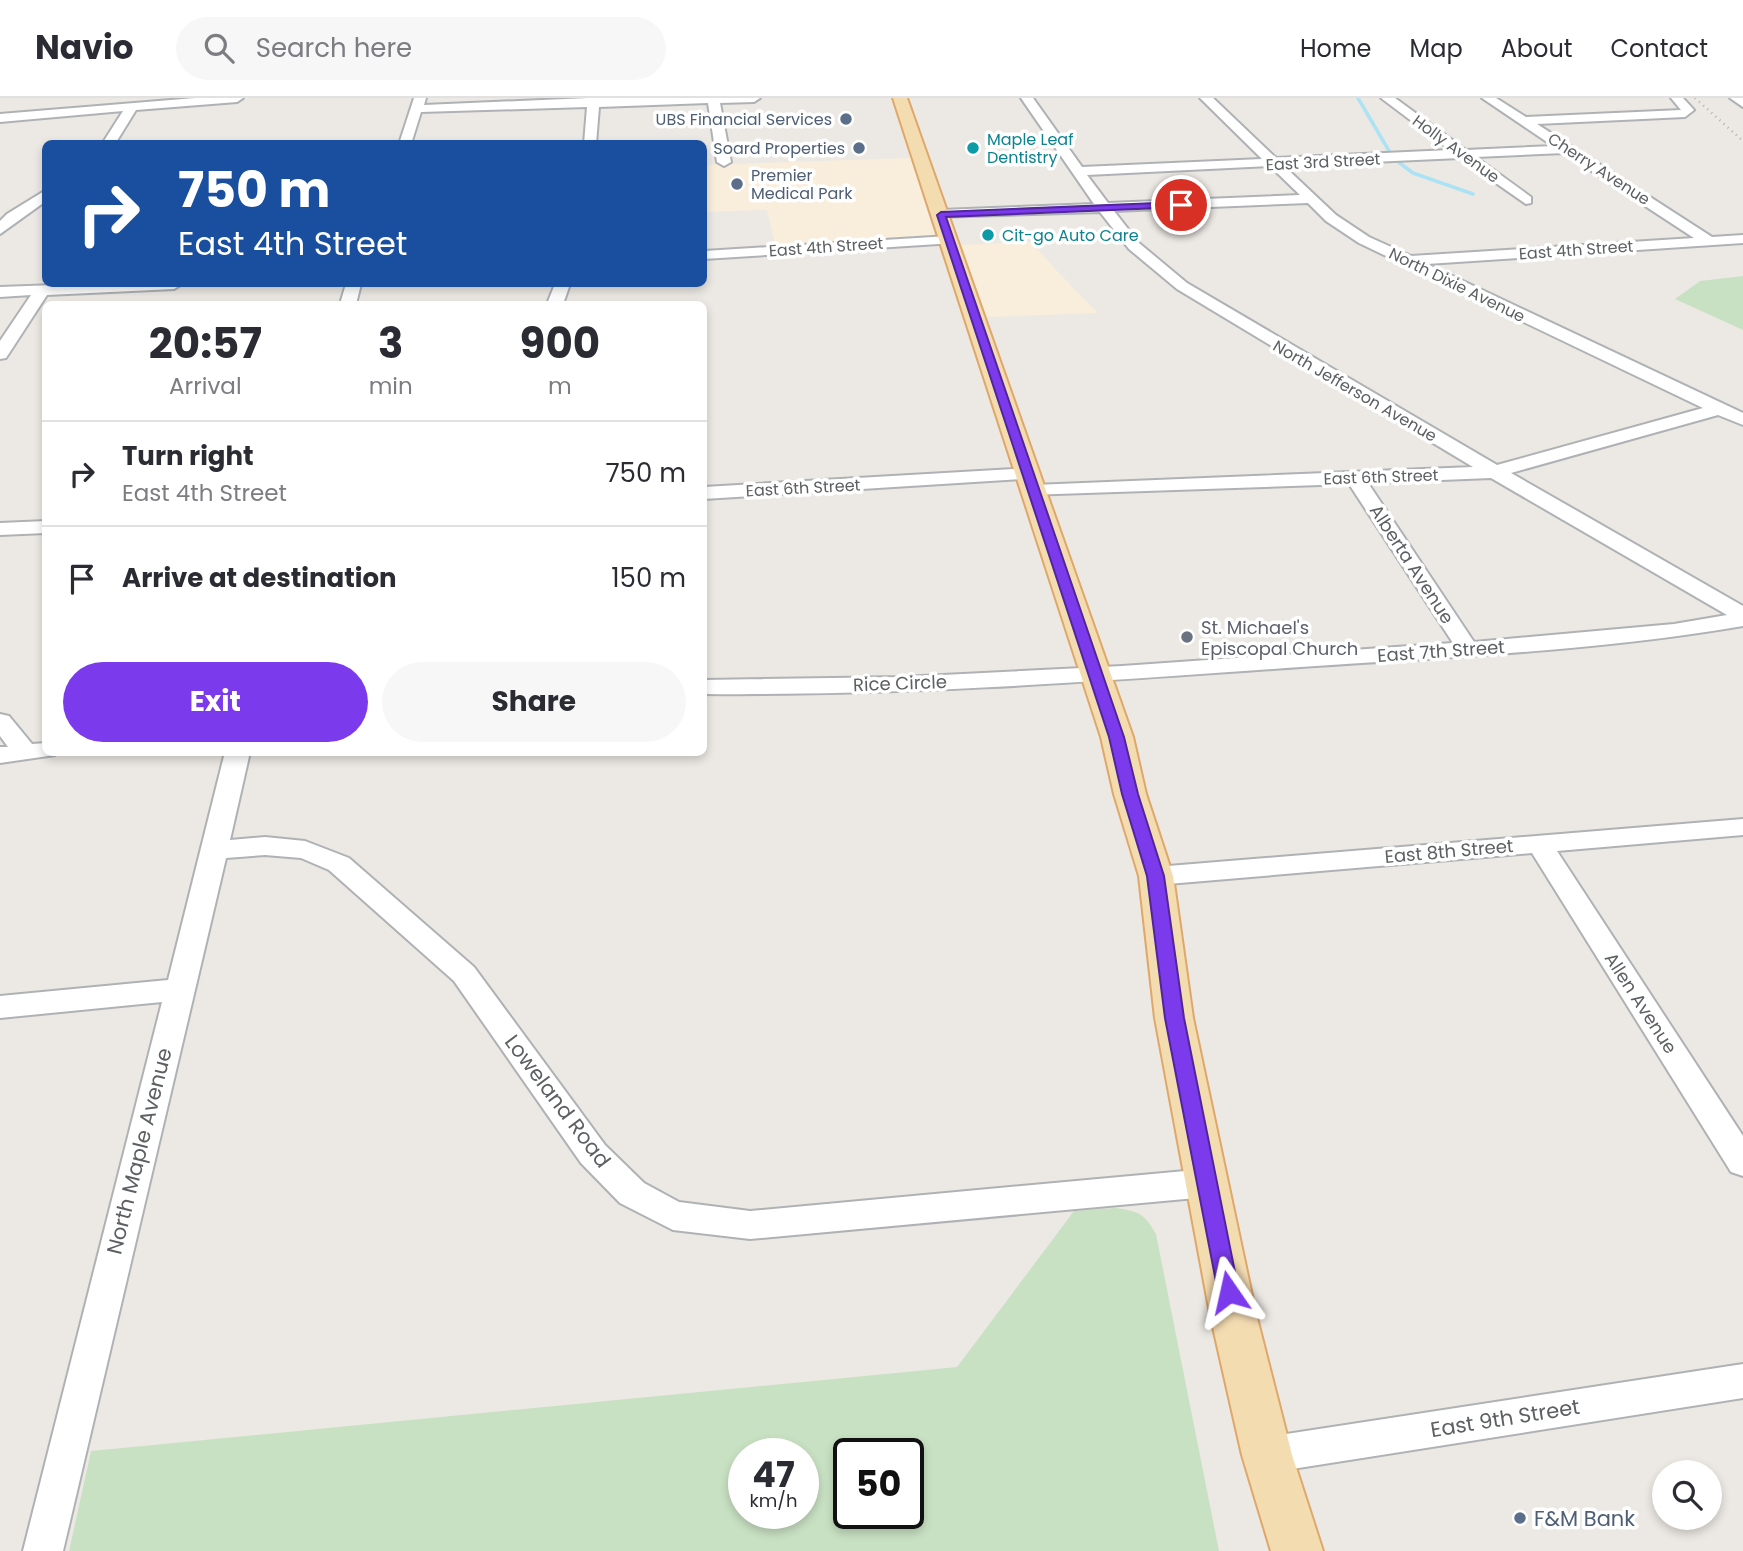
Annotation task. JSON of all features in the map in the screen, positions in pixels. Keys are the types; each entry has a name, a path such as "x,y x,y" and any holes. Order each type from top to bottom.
{"main road":[{"path":"900,98 1117,737 1130,794 1156,876 1174,1018 1233,1314 1267,1455 1297,1551"}],"street":[{"path":"0,118 237,98"},
{"path":"406,140 418,104 754,98"},
{"name":"North Jefferson Avenue","path":"1027,98 1134,246 1182,286 1227,316 1743,617"},
{"name":"North Dixie Avenue","path":"1206,98 1311,199 1349,230 1409,262 1743,420"},
{"name":"Holly Avenue","path":"1387,98 1526,201"},
{"name":"Cherry Avenue","path":"1488,98 1709,241"},
{"path":"1524,121 1685,113 1688,110 1677,98"},
{"path":"1736,98 1743,103"},
{"path":"713,99 724,162"},
{"path":"590,140 594,101"},
{"path":"111,140 131,108"},
{"name":"East 3rd Street","path":"1078,171 1568,149"},
{"path":"0,230 23,209 42,197"},
{"name":"East 4th Street","path":"707,256 1104,208 1311,199"},
{"path":"23,209 42,208"},
{"name":"East 4th Street","path":"1409,262 1743,239"},
{"path":"0,292 108,287"},
{"path":"0,354 41,290"},
{"name":"East 6th Street","path":"707,493 1031,483 1355,478 1494,472 1720,410"},
{"name":"Alberta Avenue","path":"1355,478 1468,649"},
{"path":"0,529 42,527"},
{"name":"East 7th Street","path":"1096,675 1468,649 1674,631 1743,617"},
{"name":"Rice Circle","path":"707,687 902,684 1096,675"},
{"path":"0,721 36,751"},
{"path":"0,755 36,751"},
{"name":"North Maple Avenue","path":"43,1551 237,756"},
{"name":"East 8th Street","path":"1156,876 1743,827"},
{"name":"Allen Avenue","path":"1539,844 1743,1163"},
{"name":"Loweland Road","path":"216,850 265,846 305,850 339,864 464,974 593,1154 632,1193 673,1216 750,1226 1207,1183"},
{"path":"0,1007 179,990"},
{"name":"East 9th Street","path":"1267,1455 1743,1381"}],"shaded area":[{"name":"Premier Medical Park","path":"911,158 935,236 775,244 767,210 707,212 707,165"},
{"path":"1031,242 1098,313 987,317 959,245"}],"green space":[{"path":"1743,276 1743,330 1675,299 1700,281"},
{"path":"1115,1208 1140,1214 1156,1234 1219,1551 69,1551 91,1451 957,1367 1074,1211"}],"waterway":[{"path":"1358,98 1392,156"},
{"path":"1397,161 1413,173 1473,194"}],"railway":[{"path":"1695,98 1743,141"}],"place":[{"name":"UBS Financial Services","path":"846,119"},
{"name":"Soard Properties","path":"859,148"},
{"name":"Maple Leaf Dentistry","path":"973,148"},
{"name":"Premier Medical Park","path":"737,184"},
{"name":"Cit-go Auto Care","path":"988,235"},
{"name":"St. Michael's Episcopal Church","path":"1187,637"},
{"name":"F&M Bank","path":"1520,1518"}],"route":[{"path":"1181,205 941,215 1117,737 1130,794 1156,876 1174,1018 1229,1292"}]}
